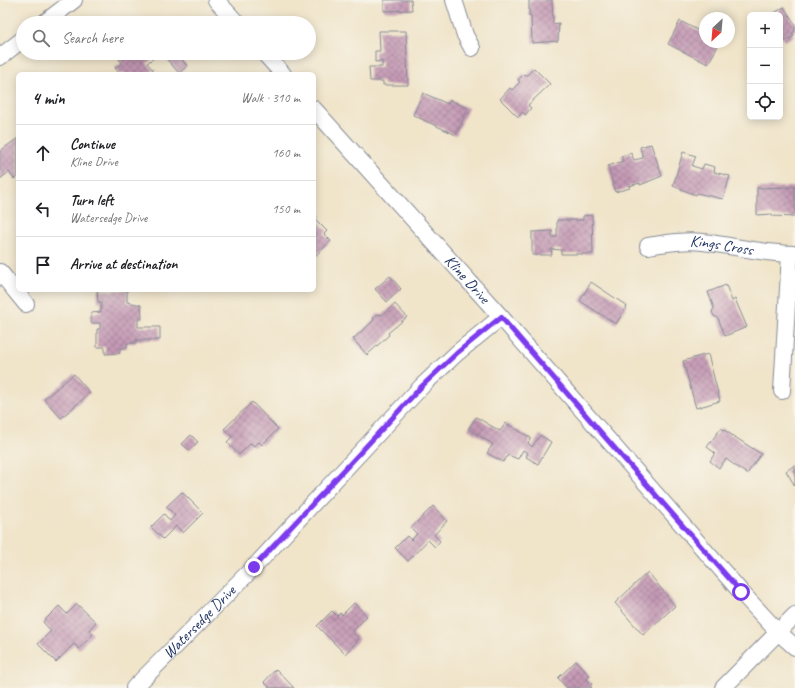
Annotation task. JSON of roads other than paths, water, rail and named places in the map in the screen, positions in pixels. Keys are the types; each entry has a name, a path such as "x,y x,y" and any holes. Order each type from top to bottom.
{"street":[{"path":"53,16 74,0"},
{"path":"216,0 231,16"},
{"path":"454,0 465,35 472,48"},
{"path":"0,57 16,44"},
{"path":"270,60 281,72"},
{"name":"Kline Drive","path":"316,111 501,317 736,586 778,632 795,647"},
{"name":"Kings Cross","path":"648,246 678,242 703,242 755,251 792,254"},
{"path":"782,391 792,254"},
{"path":"0,272 16,292"},
{"path":"16,292 26,304"},
{"name":"Watersedge Drive","path":"134,688 254,567 422,386 457,353 501,317"},
{"path":"723,688 795,615"}]}
